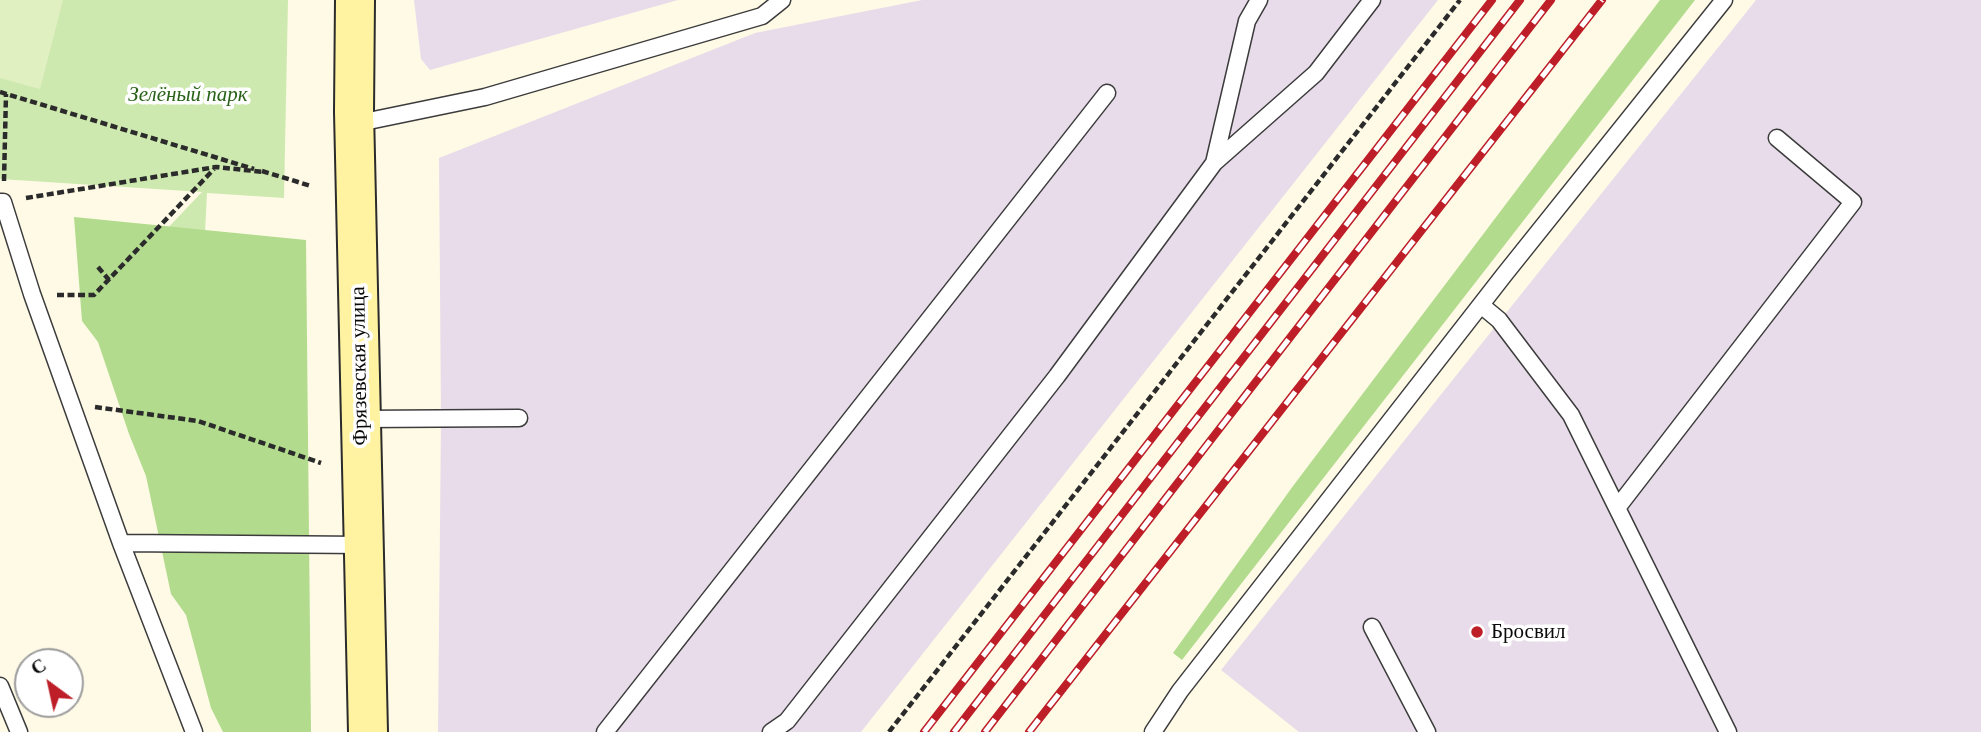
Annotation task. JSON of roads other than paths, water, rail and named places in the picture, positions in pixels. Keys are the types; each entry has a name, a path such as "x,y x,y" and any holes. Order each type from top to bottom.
{"main road":[{"name":"Фрязевская улица","path":"355,0 354,124 368,732"}],"lane":[{"path":"354,124 485,97 762,16 782,0"},
{"path":"1214,163 1247,20 1259,0"},
{"path":"771,732 787,721 1049,386 1214,163 1316,73 1372,0"},
{"path":"1153,732 1180,691 1481,305 1724,0"},
{"path":"605,732 1107,93"},
{"path":"1618,508 1853,202 1777,138"},
{"path":"1,202 121,543 194,732"},
{"path":"1481,305 1499,320 1571,415 1728,732"},
{"path":"361,419 519,418"},
{"path":"121,543 364,545"},
{"path":"1372,627 1427,732"},
{"path":"0,686 19,732"}],"railway":[{"path":"924,732 1492,0"},
{"path":"954,732 1520,0"},
{"path":"985,732 1551,0"},
{"path":"1029,732 1602,0"}],"place":[{"name":"Бросвил","path":"1477,632"}],"park label":[{"name":"Зелёный парк","path":"188,95"}]}
